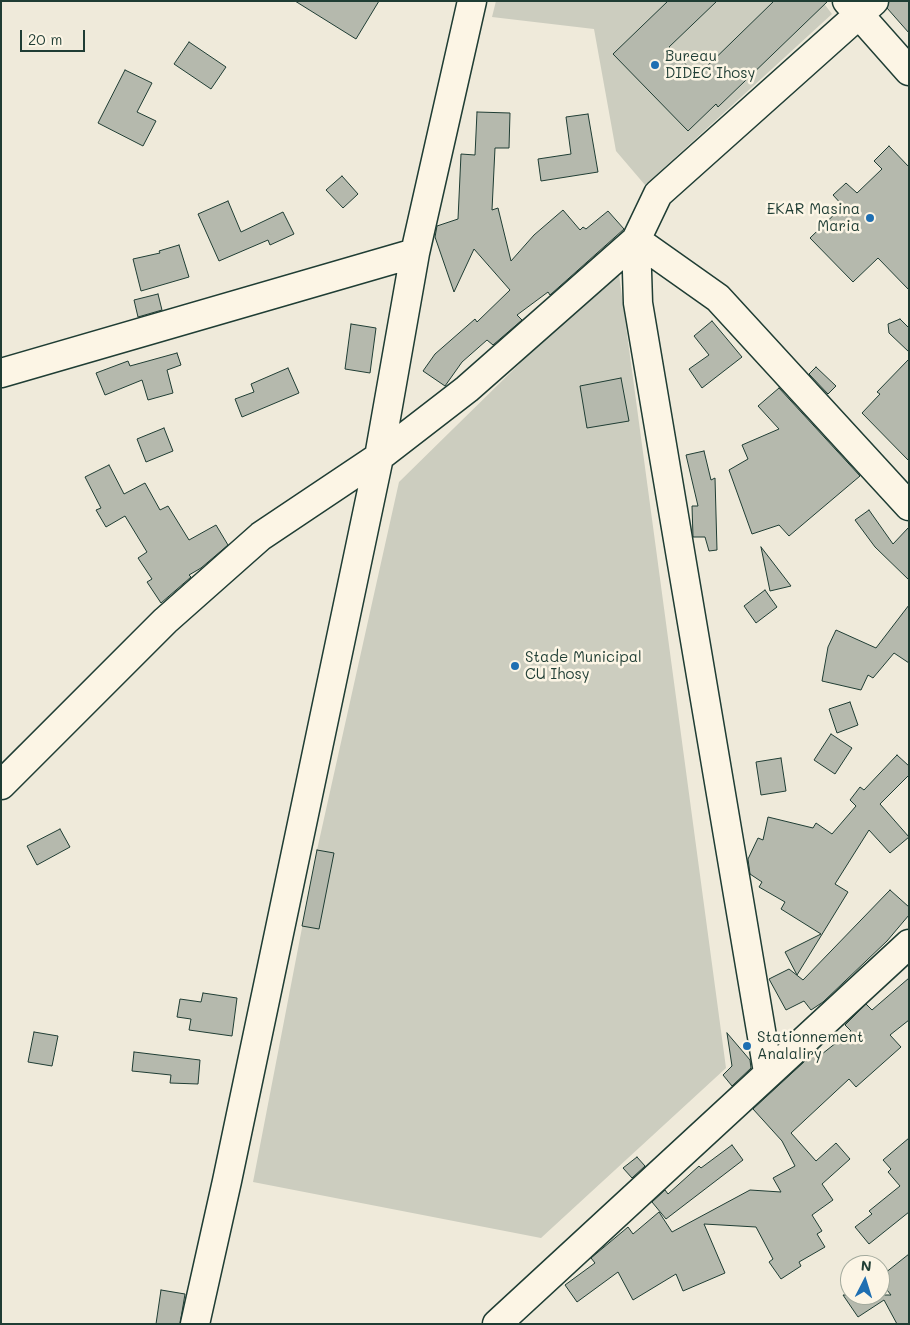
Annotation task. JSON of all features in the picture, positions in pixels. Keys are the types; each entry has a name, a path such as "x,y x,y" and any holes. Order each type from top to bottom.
{"street":[{"path":"195,1324 229,1171 379,456 415,253 472,1"},
{"path":"1,785 165,622 261,536 379,456 467,389 636,240 658,194 860,6 909,71"},
{"path":"636,240 718,298 909,506"},
{"path":"636,240 638,303 768,1072"},
{"path":"1,373 415,253"},
{"path":"497,1324 768,1072 909,944"}],"shaded area":[{"path":"496,1 822,1 832,14 645,185 616,151 594,29 492,17"},
{"name":"Stade Municipal CU Ihosy","path":"618,267 726,1068 541,1238 253,1182 317,850 399,482"}],"building":[{"path":"295,1 379,1 356,39"},
{"name":"Bureau DIDEC Ihosy","path":"668,1 717,1 669,47 697,76 774,1 828,1 718,107 716,104 688,131 613,54"},
{"path":"889,1 909,1 909,33 887,8"},
{"path":"189,42 226,67 211,89 174,64"},
{"path":"125,70 152,83 137,112 156,121 143,146 98,123"},
{"path":"477,112 510,113 509,148 495,148 492,210 498,208 511,261 534,235 563,210 580,230 583,227 586,229 608,211 624,229 550,295 548,292 517,315 522,320 493,345 487,340 462,362 445,386 423,371 435,354 475,319 477,322 510,290 474,249 454,292 435,237 437,226 458,219 461,154 475,155"},
{"path":"588,114 598,172 541,181 538,159 571,154 566,117"},
{"name":"EKAR Masina Maria","path":"889,146 909,167 909,290 878,258 853,282 810,238 843,206 833,195 846,183 857,193 882,169 874,161"},
{"path":"342,176 358,194 343,208 326,190"},
{"path":"228,201 241,232 283,212 294,234 270,245 268,240 219,261 198,214"},
{"path":"179,245 189,277 141,291 133,259 160,253 159,251"},
{"path":"158,294 162,310 138,317 134,300"},
{"path":"900,319 909,328 909,352 889,333 888,324"},
{"path":"712,321 742,357 702,388 689,369 709,355 694,336"},
{"path":"351,324 376,328 370,373 345,369"},
{"path":"177,353 181,365 167,370 173,393 148,400 142,380 105,395 96,373 128,361 130,366"},
{"path":"909,359 909,461 862,413 880,394 877,392"},
{"path":"816,367 836,386 828,394 809,374"},
{"path":"288,368 299,393 242,417 235,399 254,392 251,384"},
{"path":"621,378 629,421 587,428 580,386"},
{"path":"779,388 860,476 789,536 779,525 752,534 729,470 748,459 742,445 779,429 758,406"},
{"path":"164,428 173,451 146,462 137,439"},
{"path":"704,451 711,480 715,478 717,550 709,551 705,537 693,537 692,506 698,506 686,455"},
{"path":"109,465 124,494 145,483 160,510 168,506 189,540 216,525 228,545 201,568 189,575 191,577 161,603 147,582 152,579 138,558 147,552 125,516 106,527 96,510 101,508 85,477"},
{"path":"869,510 893,544 909,527 909,580 875,547 855,520"},
{"path":"761,547 791,586 770,591"},
{"path":"765,590 777,607 756,623 744,606"},
{"path":"909,605 909,663 894,653 873,678 868,675 861,690 822,681 828,647 836,630 876,648"},
{"path":"850,702 858,725 837,733 829,709"},
{"path":"831,734 852,748 835,774 814,760"},
{"path":"897,755 909,766 909,775 880,804 909,837 890,853 869,830 835,884 848,892 797,975 785,952 821,934 781,909 785,902 759,887 762,882 750,874 748,859 758,838 763,840 768,817 813,828 816,823 832,834 856,806 850,800 860,787 864,790"},
{"path":"781,758 786,791 761,795 756,762"},
{"path":"60,829 70,847 37,865 27,846"},
{"path":"317,850 334,853 319,929 302,926"},
{"path":"890,890 909,907 909,915 887,941 823,1002 811,1010 804,1001 786,1010 769,979 789,969 803,980"},
{"path":"909,978 909,1020 890,1035 901,1047 856,1087 849,1079 791,1133 816,1161 836,1143 850,1159 822,1184 833,1200 812,1215 822,1231 817,1234 825,1247 799,1262 801,1266 781,1279 769,1262 773,1259 756,1227 704,1224 725,1273 683,1291 676,1274 633,1300 618,1272 577,1302 565,1285 595,1263 591,1258 628,1227 633,1234 659,1212 672,1232 750,1190 781,1192 773,1178 795,1166 782,1141 753,1109 818,1049 822,1054 851,1031 845,1025 866,1004 872,1010"},
{"path":"203,993 237,998 232,1036 189,1030 191,1019 177,1017 180,999 201,1002"},
{"path":"34,1032 58,1036 52,1066 28,1062"},
{"path":"727,1033 750,1060 751,1068 732,1086 723,1075 732,1066"},
{"path":"134,1052 200,1060 198,1084 170,1083 171,1075 132,1071"},
{"path":"909,1138 909,1212 869,1244 855,1227 872,1214 869,1211 900,1186 888,1172 891,1169 883,1160"},
{"path":"732,1145 743,1160 666,1219 652,1202 665,1190 668,1194 699,1166 701,1168"},
{"path":"637,1157 645,1166 632,1178 623,1168"},
{"path":"909,1254 909,1324 897,1324 887,1305 890,1305 891,1295 890,1269"},
{"path":"161,1290 185,1294 180,1324 156,1324"},
{"path":"850,1305 876,1305 858,1317"}],"place":[{"name":"Bureau DIDEC Ihosy","path":"655,65"},
{"name":"EKAR Masina Maria","path":"870,218"},
{"name":"Stade Municipal CU Ihosy","path":"515,666"},
{"name":"Stationnement Analaliry","path":"747,1046"}]}
